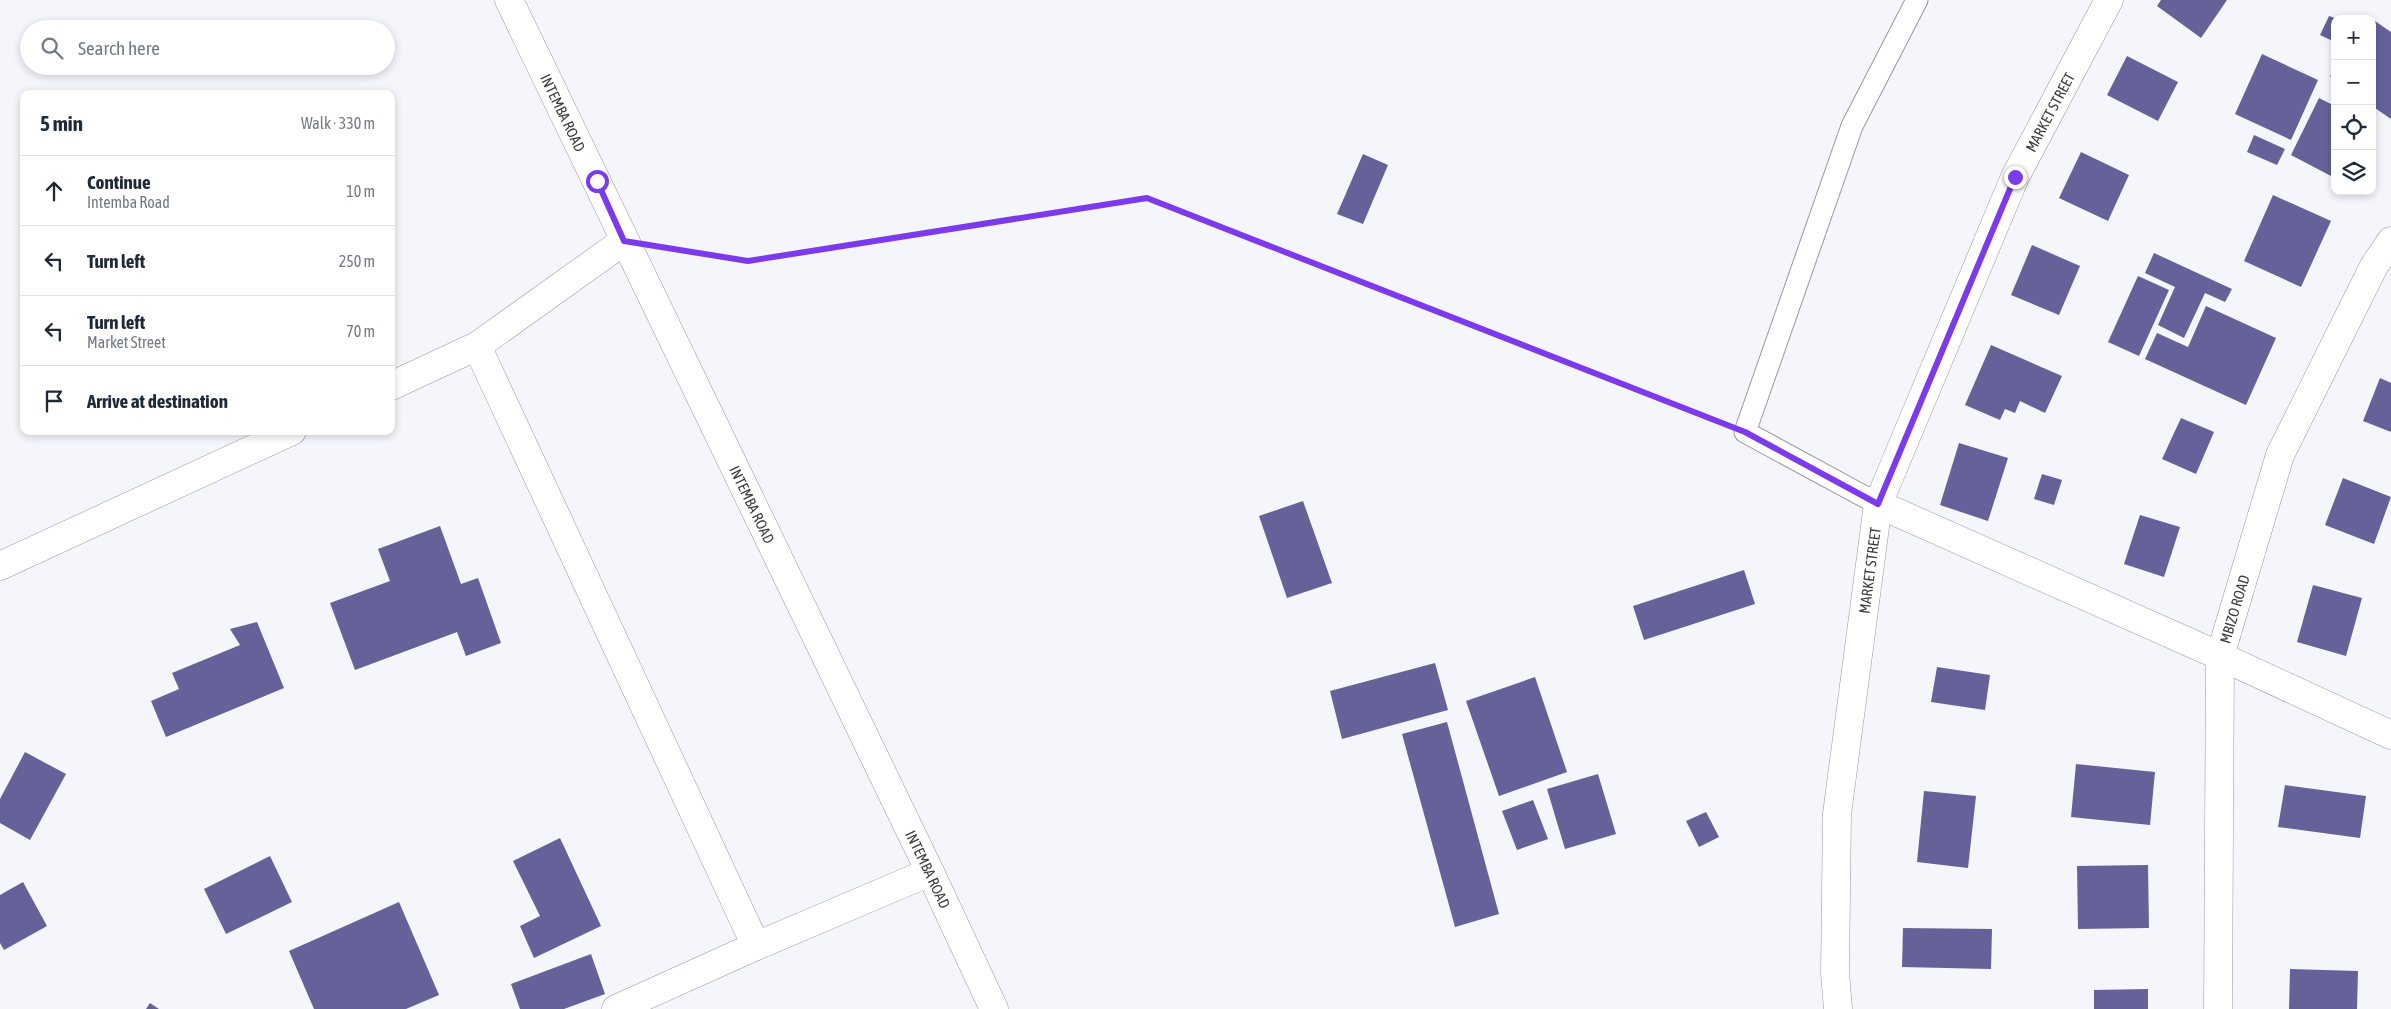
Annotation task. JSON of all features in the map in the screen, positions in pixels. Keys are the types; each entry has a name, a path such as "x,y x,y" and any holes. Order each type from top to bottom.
{"street":[{"name":"INTEMBA ROAD","path":"509,0 930,872 994,1009"},
{"name":"MARKET STREET","path":"1838,1009 1835,973 1837,814 1878,504 2015,177 2108,0"},
{"path":"395,384 477,346 624,241"},
{"name":"MBIZO ROAD","path":"2218,1009 2220,656 2280,455 2374,266 2391,241"},
{"path":"477,346 756,946"},
{"path":"0,566 283,435"},
{"path":"1878,504 2220,656 2391,735"},
{"path":"616,1009 756,946 930,872"}],"lane":[{"path":"1878,504 1745,432 1852,126 1918,0"}],"path":[{"path":"624,241 748,261 1147,198 1745,432"}],"building":[{"path":"2161,0 2227,0 2201,38 2157,6"},
{"path":"2329,16 2331,17 2331,40 2320,35"},
{"path":"2376,22 2391,32 2391,119 2376,109"},
{"path":"2262,54 2318,80 2291,140 2235,114"},
{"path":"2127,56 2178,82 2158,121 2107,95"},
{"path":"2319,98 2331,104 2331,176 2291,155"},
{"path":"2254,135 2285,149 2277,165 2247,152"},
{"path":"2081,152 2129,175 2108,221 2059,198"},
{"path":"1363,154 1388,165 1363,224 1337,214"},
{"path":"2273,195 2331,221 2301,287 2244,261"},
{"path":"2032,245 2080,266 2059,315 2011,295"},
{"path":"2154,253 2232,289 2225,302 2205,293 2184,338 2158,325 2175,287 2145,273"},
{"path":"2138,276 2169,290 2139,356 2108,342"},
{"path":"2206,306 2276,338 2246,405 2145,359 2157,333 2188,347"},
{"path":"1991,345 2062,376 2045,413 2020,401 2015,413 2005,409 2000,420 1965,405"},
{"path":"2380,378 2391,383 2391,432 2363,421"},
{"path":"2181,418 2214,432 2196,474 2162,459"},
{"path":"1959,443 2008,458 1988,521 1940,505"},
{"path":"2042,474 2062,480 2054,505 2034,499"},
{"path":"2343,478 2391,497 2374,544 2325,525"},
{"path":"1303,501 1332,583 1287,598 1259,516"},
{"path":"2140,515 2180,527 2164,577 2124,564"},
{"path":"440,526 461,584 478,578 501,643 466,656 457,632 355,670 330,603 390,581 378,549"},
{"path":"1744,570 1755,604 1644,640 1633,606"},
{"path":"2313,585 2362,598 2346,656 2297,642"},
{"path":"257,622 284,688 166,737 151,701 179,689 172,673 240,645 230,629"},
{"path":"1435,663 1448,710 1342,739 1330,691"},
{"path":"1937,667 1990,675 1985,710 1931,702"},
{"path":"1535,677 1567,772 1499,796 1466,701"},
{"path":"1447,722 1499,914 1455,927 1402,734"},
{"path":"25,752 66,774 30,840 0,823 0,799"},
{"path":"2076,764 2155,772 2150,825 2071,817"},
{"path":"1598,774 1616,834 1565,849 1547,789"},
{"path":"2285,785 2366,796 2360,838 2278,827"},
{"path":"1924,791 1976,796 1968,868 1917,862"},
{"path":"1533,800 1548,839 1517,850 1502,811"},
{"path":"1706,812 1719,837 1699,847 1686,821"},
{"path":"560,838 601,926 534,958 520,926 540,916 513,861"},
{"path":"270,856 292,902 226,934 204,889"},
{"path":"2148,865 2149,928 2078,929 2077,866"},
{"path":"23,882 47,926 4,950 0,943 0,895"},
{"path":"399,902 439,995 406,1009 314,1009 289,951"},
{"path":"1903,928 1992,929 1991,969 1902,967"},
{"path":"591,954 605,994 564,1009 520,1009 511,984"},
{"path":"2290,969 2358,971 2357,1009 2289,1009"},
{"path":"2148,989 2148,1009 2094,1009 2094,990"},
{"path":"150,1003 159,1009 146,1009"}],"route":[{"path":"597,181 624,241 748,261 1147,198 1745,432 1878,504 2015,177"}]}
